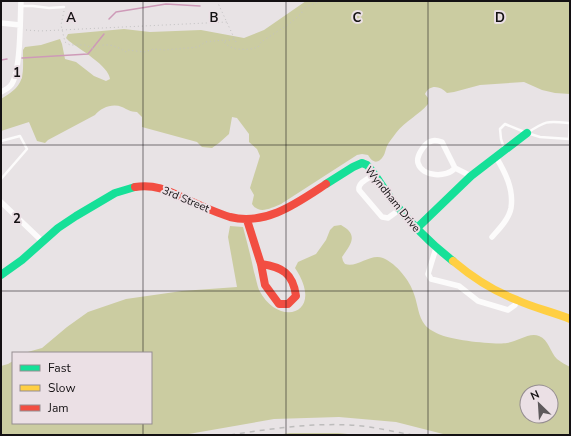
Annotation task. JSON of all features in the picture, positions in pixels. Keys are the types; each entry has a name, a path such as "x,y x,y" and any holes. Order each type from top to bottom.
{"street":[{"path":"1,92 12,85 16,72 21,3"},
{"path":"1,23 20,26"},
{"path":"417,228 471,176 528,133"},
{"path":"456,168 447,174 440,175 431,173 422,169 418,164 418,158 423,147 428,142 434,140 442,142 456,168 471,176"},
{"path":"492,237 504,223 511,209 509,185 505,172 496,157"},
{"name":"Wyndham Drive","path":"359,164 362,163 368,165 400,210 436,248 473,277 496,291 517,301 570,319"},
{"name":"3rd Street","path":"1,275 20,262 67,222 87,209 119,192 149,185 162,188 222,215 247,220 265,217 288,208 359,164"},
{"path":"374,175 360,184 359,190 385,218 390,217 400,210"},
{"path":"1,202 43,242"},
{"path":"247,220 261,264 265,285 279,304 288,304 296,296 296,287 285,270 270,265 261,264"},
{"path":"436,248 428,274 431,279 459,286 478,301 508,310 515,305 517,301"}],"lane":[{"path":"21,3 49,8 64,7"},
{"path":"504,151 500,129 505,124 528,133 540,137 569,139 570,123 548,121 540,124 528,133"},
{"path":"1,141 20,136 27,149 1,179"}],"path":[{"path":"217,1 236,42"},
{"path":"225,41 224,43 229,46 246,50 258,47 261,42 300,15 302,13 301,9 320,1"},
{"path":"64,7 61,21 62,30 65,42 70,44 85,45 94,48 100,46 114,46 126,52 128,50 144,52 154,49 164,50 198,47 205,42 225,41 235,38"},
{"path":"20,26 26,30 40,31 227,22"}],"green space":[{"path":"306,1 570,1 570,94 542,90 524,82 480,85 447,93 441,89 432,87 425,94 428,98 428,104 400,129 387,146 384,155 380,160 372,160 368,155 357,155 281,204 265,210 258,209 252,204 254,195 250,188 260,156 257,149 249,142 249,134 237,118 232,117 229,134 212,148 202,147 197,142 142,127 142,117 137,112 132,112 118,106 111,106 100,110 95,115 45,143 37,141 29,122 1,131 1,99 15,89 19,84 23,73 23,50 25,47 41,45 60,39 65,59 76,62 94,76 106,81 110,79 105,69 93,58 69,41 66,38 68,34 124,29 150,32 201,30 244,38 264,30"},
{"path":"341,225 350,232 352,236 352,240 342,257 345,264 355,264 373,257 378,257 383,258 393,264 402,273 412,289 419,314 423,322 430,329 441,335 454,339 493,343 511,342 531,335 539,336 545,340 557,359 570,367 570,435 447,435 396,422 339,417 274,419 183,435 1,435 1,366 12,362 12,424 152,424 152,352 28,352 42,348 88,312 126,299 182,291 237,287 228,237 230,226 243,227 258,288 268,302 277,309 287,312 296,311 303,305 305,296 303,284 295,268 298,262 316,254 326,240 330,230 334,226"},
{"path":"290,433 338,433 358,435 276,435"}],"waterway":[{"path":"109,19 116,12 166,4 200,6"},
{"path":"22,58 88,54 104,34"},
{"path":"1,60 7,59"}],"railway":[{"path":"230,435 289,427 319,425 365,426 412,435"}],"traffic: fast":[{"path":"417,228 471,176 527,133"},
{"path":"326,184 353,167 362,163 367,165 406,217 428,240 453,261"},
{"path":"1,275 22,260 58,228 76,216 115,193 135,187"}],"traffic: slow":[{"path":"453,261 491,288 530,305 570,319"}],"traffic: jam":[{"path":"135,187 148,186 160,188 218,213 243,219 269,216 281,211 326,184"},
{"path":"247,220 261,264 265,285 279,304 288,304 296,296 289,277 281,269 261,264"}]}
